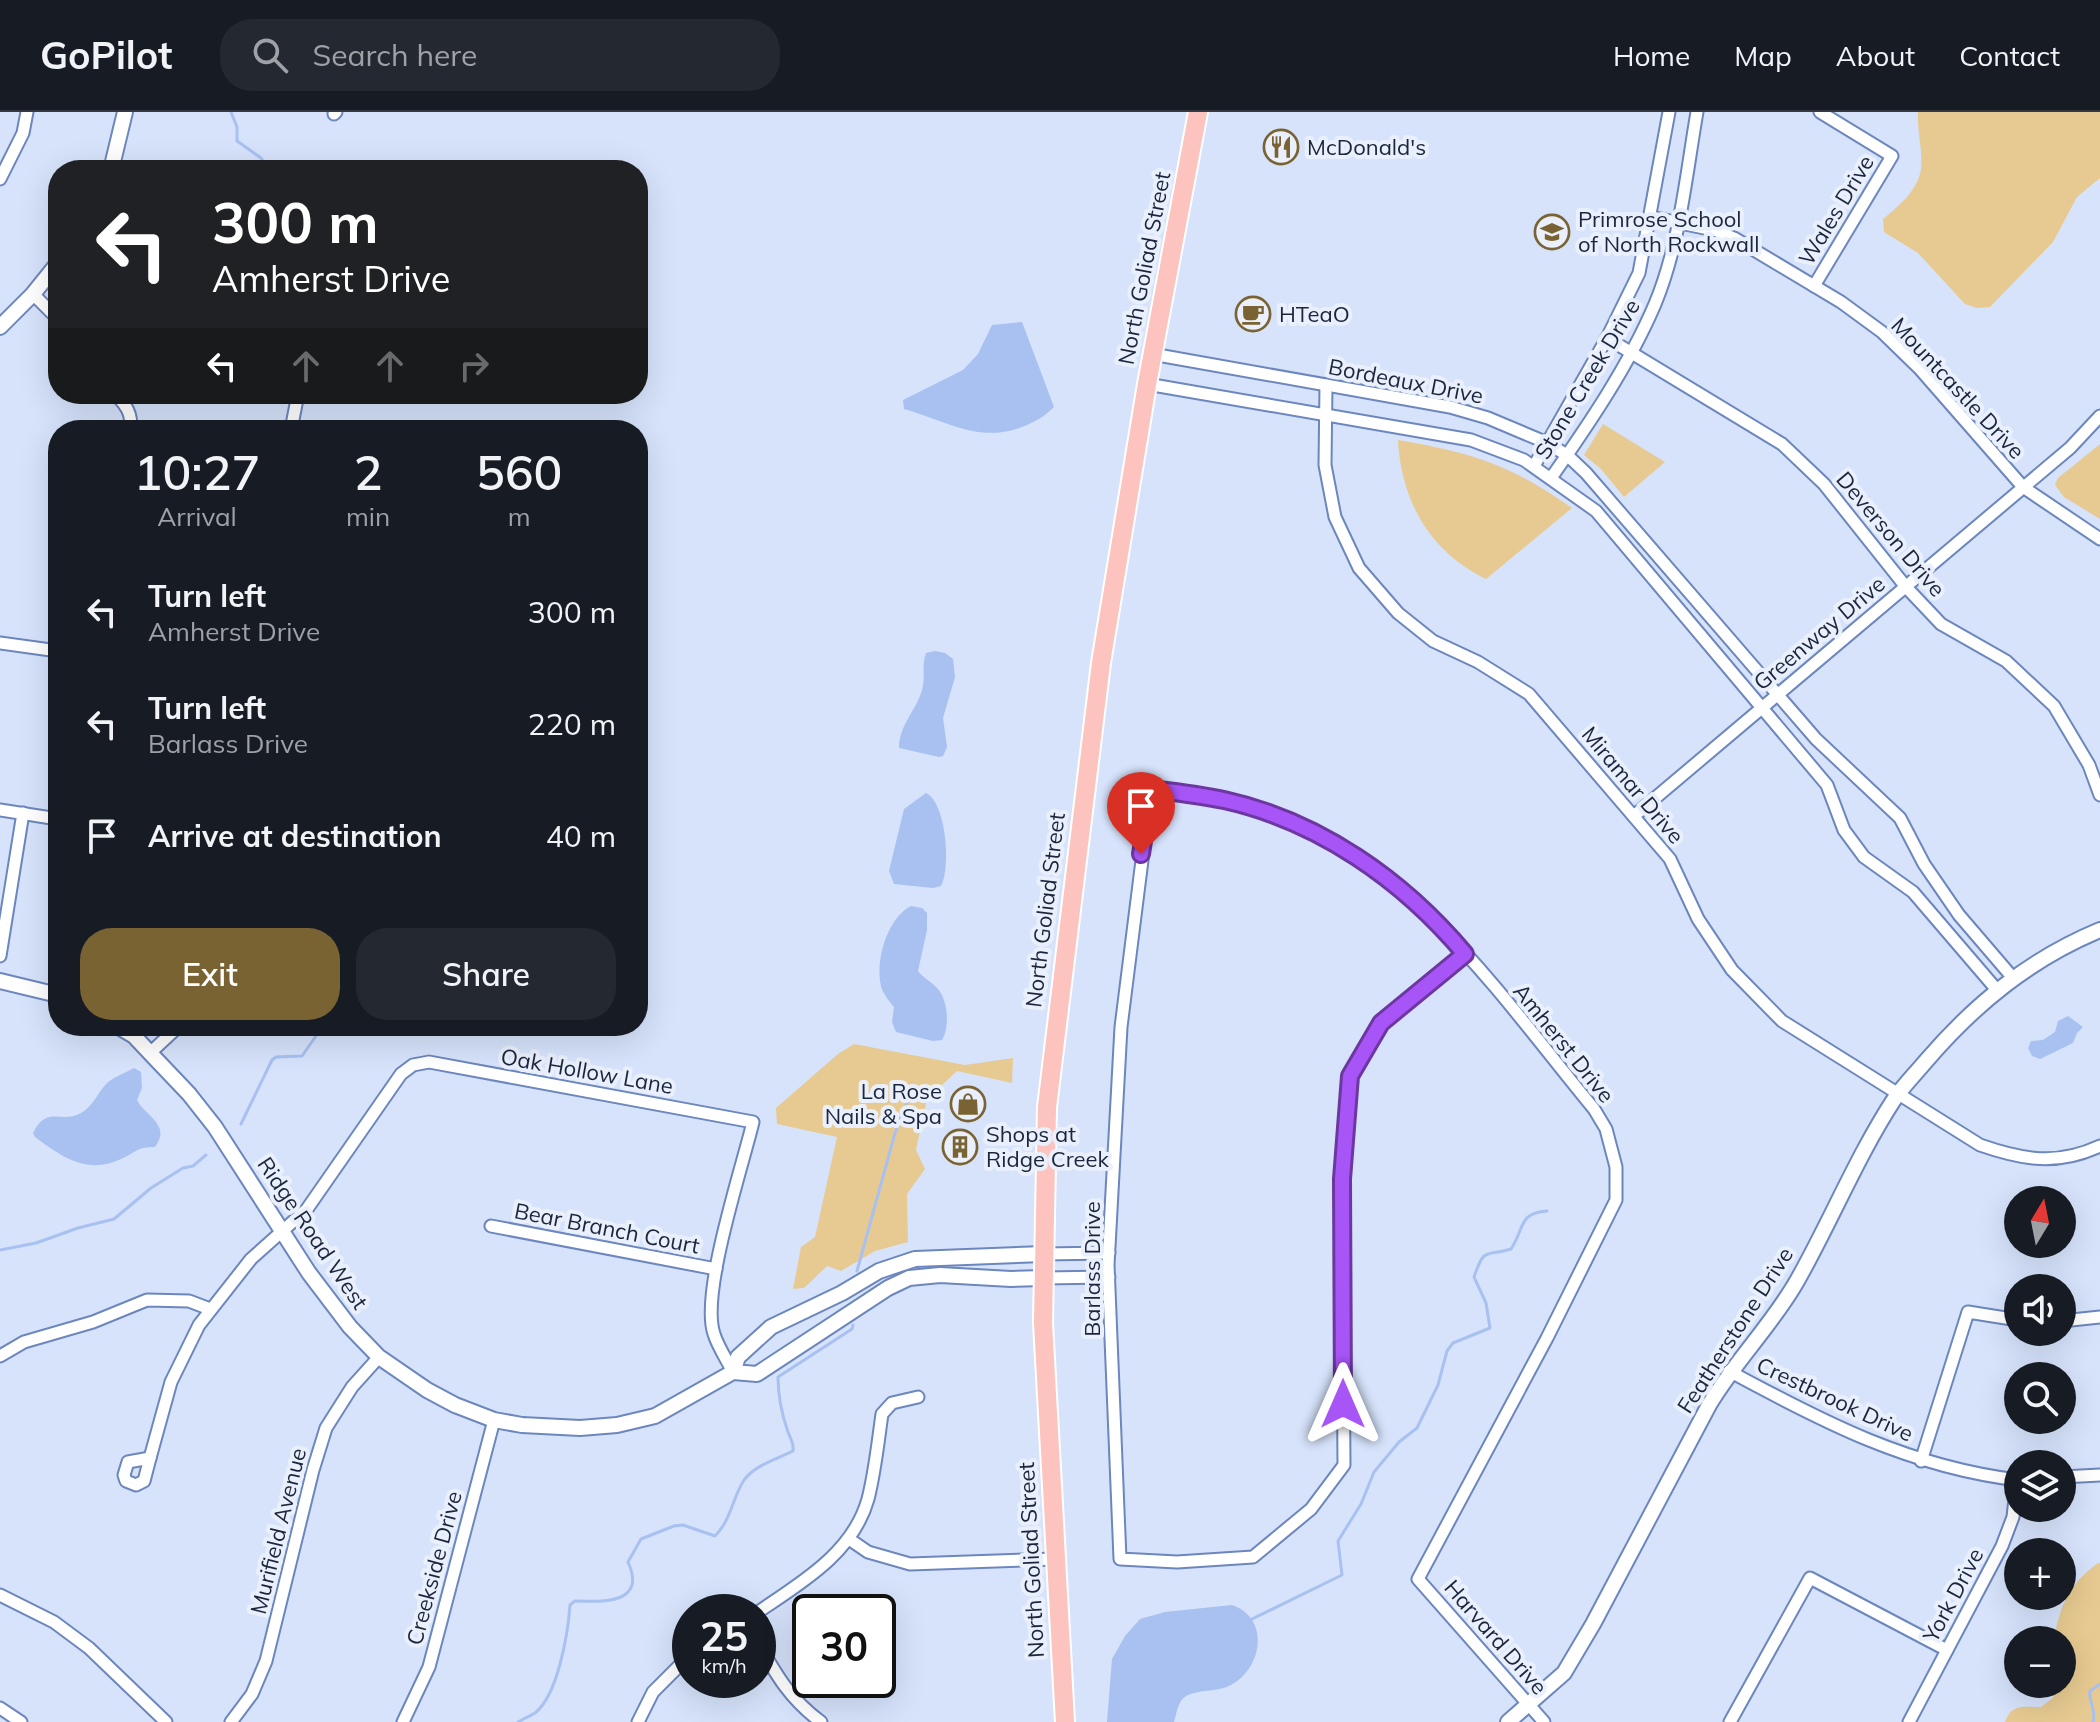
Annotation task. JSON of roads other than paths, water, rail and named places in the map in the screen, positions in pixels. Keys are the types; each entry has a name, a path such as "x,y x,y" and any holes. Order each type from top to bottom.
{"main road":[{"name":"North Goliad Street","path":"1065,1722 1046,1385 1044,1158 1052,1052 1101,663 1152,354 1198,112"}],"street":[{"path":"0,179 23,133 27,112"},
{"path":"118,160 125,112"},
{"name":"Stone Creek Drive","path":"1534,466 1607,338 1639,273 1669,112"},
{"name":"Stone Creek Drive","path":"1551,478 1631,352 1655,303 1672,253 1697,112"},
{"name":"Wales Drive","path":"1814,286 1892,156 1820,112"},
{"name":"Mountcastle Drive","path":"1651,217 1714,230 1734,238 1841,302 1882,332 1919,368 2023,487 2100,539"},
{"path":"0,327 48,275"},
{"path":"33,294 48,309"},
{"name":"Deverson Drive","path":"1607,338 1782,444 1824,484 1906,587 1941,624 2006,661 2054,706 2089,765 2100,795"},
{"name":"Bordeaux Drive","path":"1152,354 1450,407 1488,418 1545,442 1567,455 1610,498 1816,739 1900,818 1924,864 1959,915 2013,978"},
{"name":"Bordeaux Drive","path":"1147,384 1471,440 1505,452 1551,478 1596,511 1827,785 1844,830 1864,857 1913,892 1997,990"},
{"name":"Miramar Drive","path":"1326,385 1325,465 1335,517 1359,568 1398,613 1433,641 1478,662 1529,694 1670,859 1698,919 1732,970 1782,1021 1980,1145 2015,1157 2055,1160 2100,1146"},
{"name":"Greenway Drive","path":"1635,815 2081,438 2100,416"},
{"path":"1668,596 1683,585"},
{"path":"0,643 48,650"},
{"name":"Amherst Drive","path":"1151,789 1225,800 1293,822 1356,856 1411,896 1465,954 1594,1109 1606,1129 1616,1167 1616,1200 1547,1338 1418,1579"},
{"name":"Barlass Drive","path":"1151,789 1121,1027 1109,1253 1120,1559 1177,1562 1253,1557 1311,1509 1344,1465 1342,1179 1350,1076 1381,1023 1465,954"},
{"path":"0,810 48,817"},
{"path":"0,956 23,813"},
{"name":"Featherstone Drive","path":"1508,1722 1564,1673 1729,1371 1762,1332 1796,1283 1897,1095 1954,1028 1997,990 2022,970 2100,930"},
{"path":"0,981 48,993"},
{"name":"Ridge Road West","path":"134,1036 189,1094 215,1127 340,1315 379,1357 427,1390 494,1420 580,1428 617,1425 655,1416 733,1372 757,1374 888,1288 909,1278 940,1275 1011,1279 1109,1277"},
{"path":"150,1053 168,1036"},
{"name":"Oak Hollow Lane","path":"282,1230 307,1209 401,1074 413,1065 429,1062 753,1122 716,1269"},
{"name":"Bear Branch Court","path":"491,1226 716,1269"},
{"path":"150,1458 171,1382 199,1325 251,1259 282,1230"},
{"name":"Ridge Road West","path":"733,1372 738,1357 771,1327 831,1299 879,1271 915,1259 1109,1253"},
{"path":"938,1257 940,1275"},
{"path":"716,1269 710,1306 713,1333 733,1372"},
{"path":"0,1356 24,1342 93,1322 147,1300 189,1301 210,1309"},
{"path":"1921,1461 1968,1312 2004,1318"},
{"path":"2076,1320 2100,1317"},
{"name":"Murifield Avenue","path":"231,1722 252,1694 266,1661 326,1428 344,1397 379,1357"},
{"name":"Crestbrook Drive","path":"1729,1371 1865,1440 1921,1461 2004,1477"},
{"path":"776,1599 817,1571 849,1539 867,1501 882,1414 892,1403 918,1397"},
{"name":"Creekside Drive","path":"403,1722 429,1667 494,1420"},
{"path":"2076,1476 2100,1475"},
{"name":"York Drive","path":"1909,1722 2002,1546 2011,1522"},
{"path":"849,1539 868,1552 910,1564 1055,1559"},
{"path":"1730,1722 1810,1578 1947,1650"},
{"name":"Harvard Drive","path":"1418,1579 1544,1722"},
{"path":"0,1595 54,1622 89,1648 166,1722"},
{"path":"638,1722 653,1692 672,1673"},
{"path":"776,1674 800,1707 821,1722"},
{"path":"0,1708 21,1722"}],"water":[{"path":"1022,322 1054,407 1045,415 1027,425 995,433 966,429 904,409 903,400 963,370 978,354 992,325"},
{"path":"935,651 953,659 955,677 943,718 947,747 943,756 939,757 899,748 902,732 922,690 926,653"},
{"path":"926,793 938,809 945,836 946,865 941,886 894,884 889,871 904,809"},
{"path":"911,906 922,908 927,913 927,930 918,971 938,989 944,1000 947,1021 942,1040 933,1041 896,1032 892,1022 894,1007 881,986 880,965 889,930"},
{"path":"2068,1016 2083,1027 2073,1043 2040,1059 2032,1056 2028,1048 2031,1041 2043,1040 2055,1032 2058,1021"},
{"path":"134,1068 141,1072 142,1088 137,1100 159,1127 155,1147 140,1149 121,1159 97,1165 75,1162 35,1137 33,1133 44,1120 81,1113 109,1082"},
{"path":"1232,1605 1244,1611 1257,1632 1255,1656 1242,1677 1226,1687 1185,1697 1178,1706 1174,1722 1107,1722 1112,1659 1125,1636 1140,1619 1165,1612"}],"waterway":[{"path":"231,112 237,127 237,141 262,160"},
{"path":"241,1124 272,1060 276,1057 302,1056 316,1036"},
{"path":"857,1271 895,1133 910,1095"},
{"path":"0,1250 36,1243 114,1219 151,1188 183,1168 193,1166 206,1155"},
{"path":"1250,1620 1342,1575 1338,1541 1361,1504 1374,1472 1399,1442 1417,1428 1438,1385 1447,1351 1453,1343 1490,1328 1486,1303 1474,1277 1481,1260 1487,1254 1511,1249 1527,1218 1547,1211"},
{"path":"518,1722 535,1713 550,1692 564,1647 570,1605 575,1601 619,1598 627,1593 632,1586 628,1562 641,1539 683,1525 715,1536 725,1523 744,1480 760,1466 793,1451 781,1405 778,1377 852,1329 853,1325"},
{"path":"2093,1722 2090,1691 2100,1684"}],"place":[{"name":"McDonald's","path":"1281,147"},
{"name":"Primrose School of North Rockwall","path":"1552,232"},
{"name":"HTeaO","path":"1253,314"},
{"name":"La Rose Nails & Spa","path":"968,1104"},
{"name":"Shops at Ridge Creek","path":"960,1147"}]}
